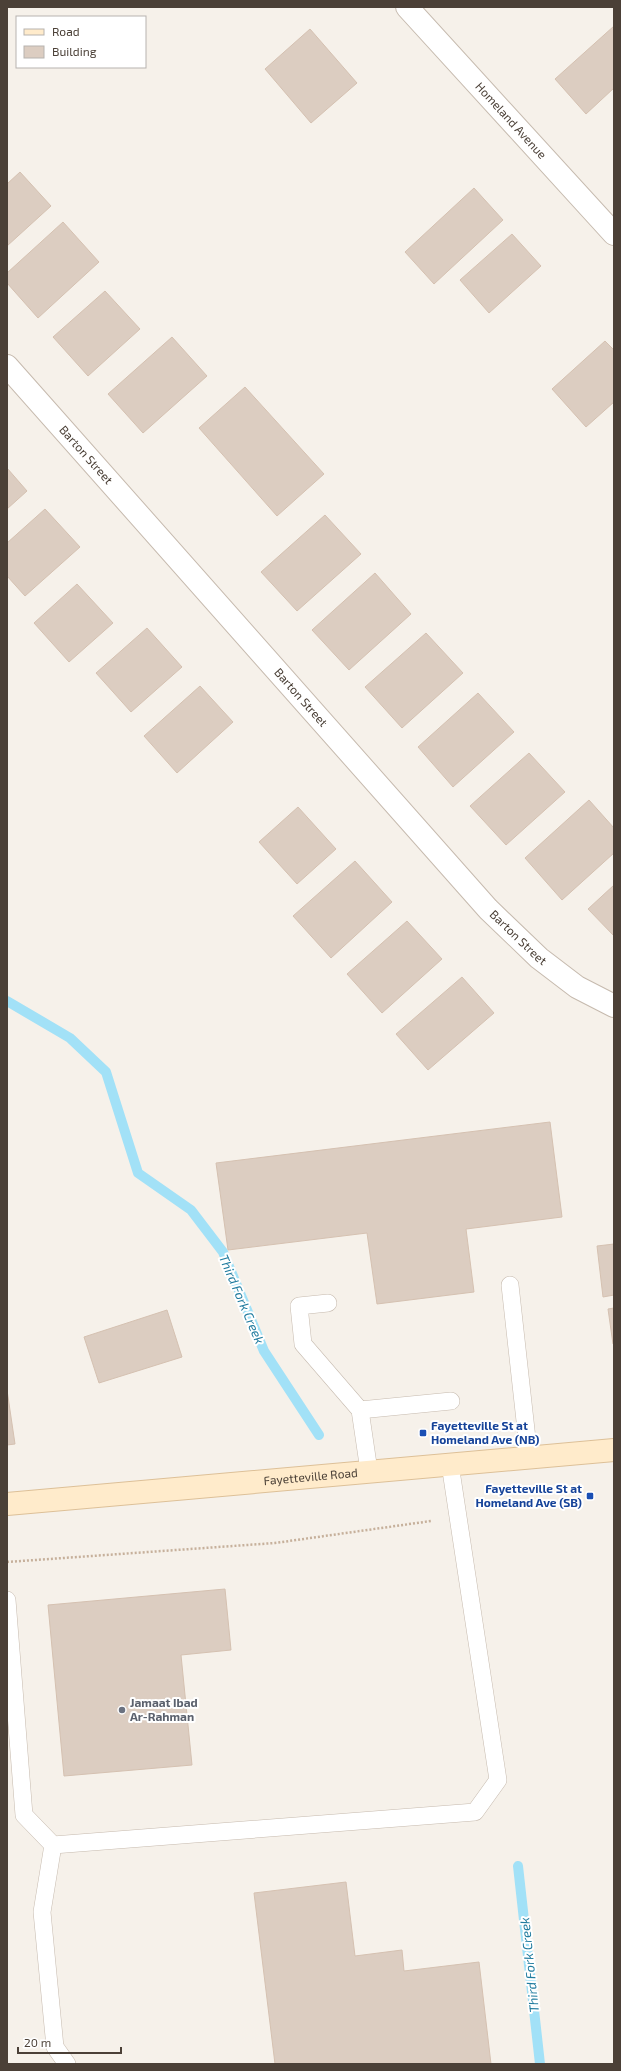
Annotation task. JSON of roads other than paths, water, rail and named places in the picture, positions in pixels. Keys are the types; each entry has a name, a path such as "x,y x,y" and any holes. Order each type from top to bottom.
{"main road":[{"name":"Fayetteville Road","path":"7,1504 614,1450"}],"street":[{"name":"Homeland Avenue","path":"407,7 614,234"},
{"name":"Barton Street","path":"7,366 488,909 539,958 577,987 614,1006"}],"lane":[{"path":"510,1285 529,1457"},
{"path":"328,1303 299,1306 303,1344 360,1410 369,1471"},
{"path":"360,1410 451,1401"},
{"path":"53,1845 475,1812 498,1780 450,1464"},
{"path":"7,1600 24,1815 53,1845"},
{"path":"53,1845 42,1912 55,2047 67,2064"}],"waterway":[{"name":"Third Fork Creek","path":"7,1001 70,1038 106,1072 138,1173 191,1210 223,1252 264,1351 319,1435"},
{"name":"Third Fork Creek","path":"518,1866 540,2064"}],"place":[{"name":"Fayetteville St at Homeland Ave (NB)","path":"423,1433"},
{"name":"Fayetteville St at Homeland Ave (SB)","path":"590,1496"},
{"name":"Jamaat Ibad Ar-Rahman","path":"122,1710"}]}
